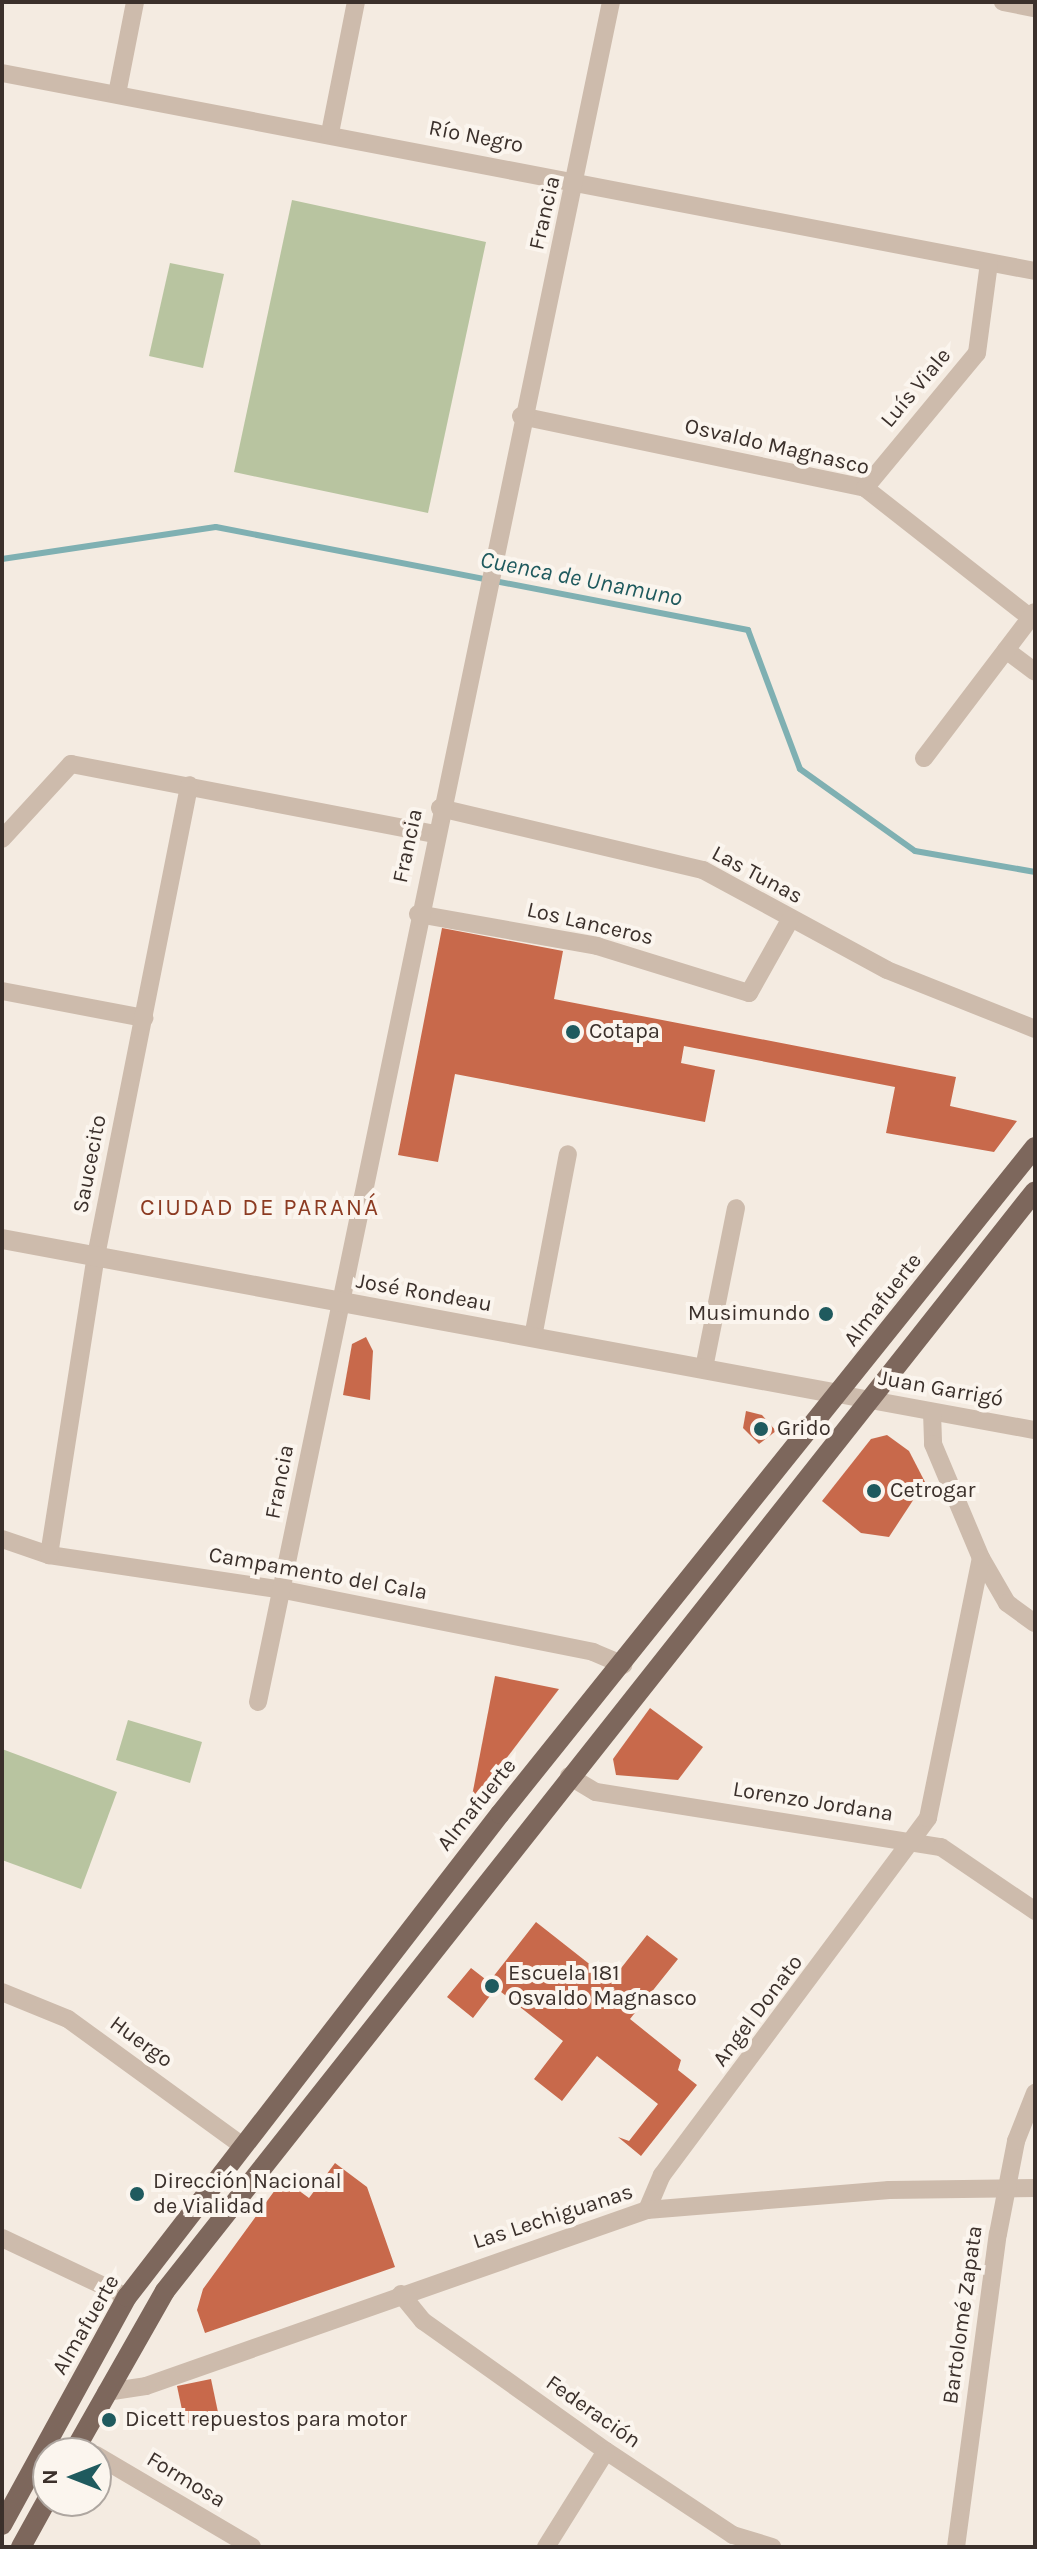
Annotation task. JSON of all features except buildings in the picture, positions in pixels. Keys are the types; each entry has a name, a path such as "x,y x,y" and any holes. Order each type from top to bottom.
{"main road":[{"name":"Almafuerte","path":"2,2525 7,2504 127,2297 243,2146 1035,1147"},
{"path":"90,2437 106,2392 165,2291 569,1776 1035,1191"},
{"path":"21,2547 38,2517"}],"street":[{"path":"117,94 135,2"},
{"path":"330,133 356,2"},
{"name":"Francia","path":"258,1702 284,1590 339,1303 521,416 577,181 611,2"},
{"path":"1003,2 1035,8"},
{"name":"Río Negro","path":"2,73 330,133 1035,271"},
{"name":"Luís Viale","path":"865,488 977,353 989,263"},
{"name":"Osvaldo Magnasco","path":"521,416 865,488 1033,615"},
{"path":"924,758 1033,615"},
{"path":"1006,650 1035,672"},
{"path":"2,839 71,764 435,834"},
{"name":"Saucecito","path":"49,1555 96,1256 189,785"},
{"name":"Las Tunas","path":"440,808 703,870 887,970 1035,1029"},
{"name":"Los Lanceros","path":"418,914 597,946 749,993 790,920"},
{"path":"2,991 144,1018"},
{"path":"533,1337 568,1154"},
{"path":"704,1368 736,1208"},
{"name":"José Rondeau","path":"2,1239 838,1394"},
{"name":"Juan Garrigó","path":"838,1394 868,1402 1035,1430"},
{"path":"932,1412 933,1444 981,1558 1007,1603 1035,1623"},
{"name":"Campamento del Cala","path":"2,1539 49,1555 284,1590 593,1652 623,1665"},
{"name":"Angel Donato","path":"647,2210 662,2175 912,1843 939,1787 981,1558"},
{"name":"Lorenzo Jordana","path":"569,1776 596,1792 912,1843 956,1854 1035,1911"},
{"name":"Huergo","path":"2,1992 68,2019 243,2146"},
{"name":"Bartolomé Zapata","path":"956,2547 1007,2187 1035,2093"},
{"name":"Las Lechiguanas","path":"106,2392 146,2386 647,2210 1007,2187 1035,2188"},
{"path":"2,2238 127,2297"},
{"name":"Federación","path":"401,2294 423,2321 606,2451 733,2535 772,2547"},
{"path":"546,2547 606,2451"},
{"name":"Formosa","path":"112,2467 252,2547"}],"green space":[{"path":"292,200 486,242 428,513 234,472"},
{"path":"170,263 224,274 203,368 149,356"},
{"path":"128,1720 202,1742 190,1783 116,1760"},
{"path":"2,1749 117,1792 81,1889 2,1860"}],"waterway":[{"name":"Cuenca de Unamuno","path":"2,559 216,527 748,630 800,769 915,851 1035,872"}],"place":[{"name":"Cotapa","path":"573,1032"},
{"name":"Musimundo","path":"826,1314"},
{"name":"Grido","path":"761,1429"},
{"name":"Cetrogar","path":"874,1491"},
{"name":"Escuela 181 Osvaldo Magnasco","path":"492,1986"},
{"name":"Dirección Nacional de Vialidad","path":"137,2194"},
{"name":"Dicett repuestos para motor","path":"109,2420"}],"district":[{"name":"CIUDAD DE PARANÁ","path":"260,1208"}]}
